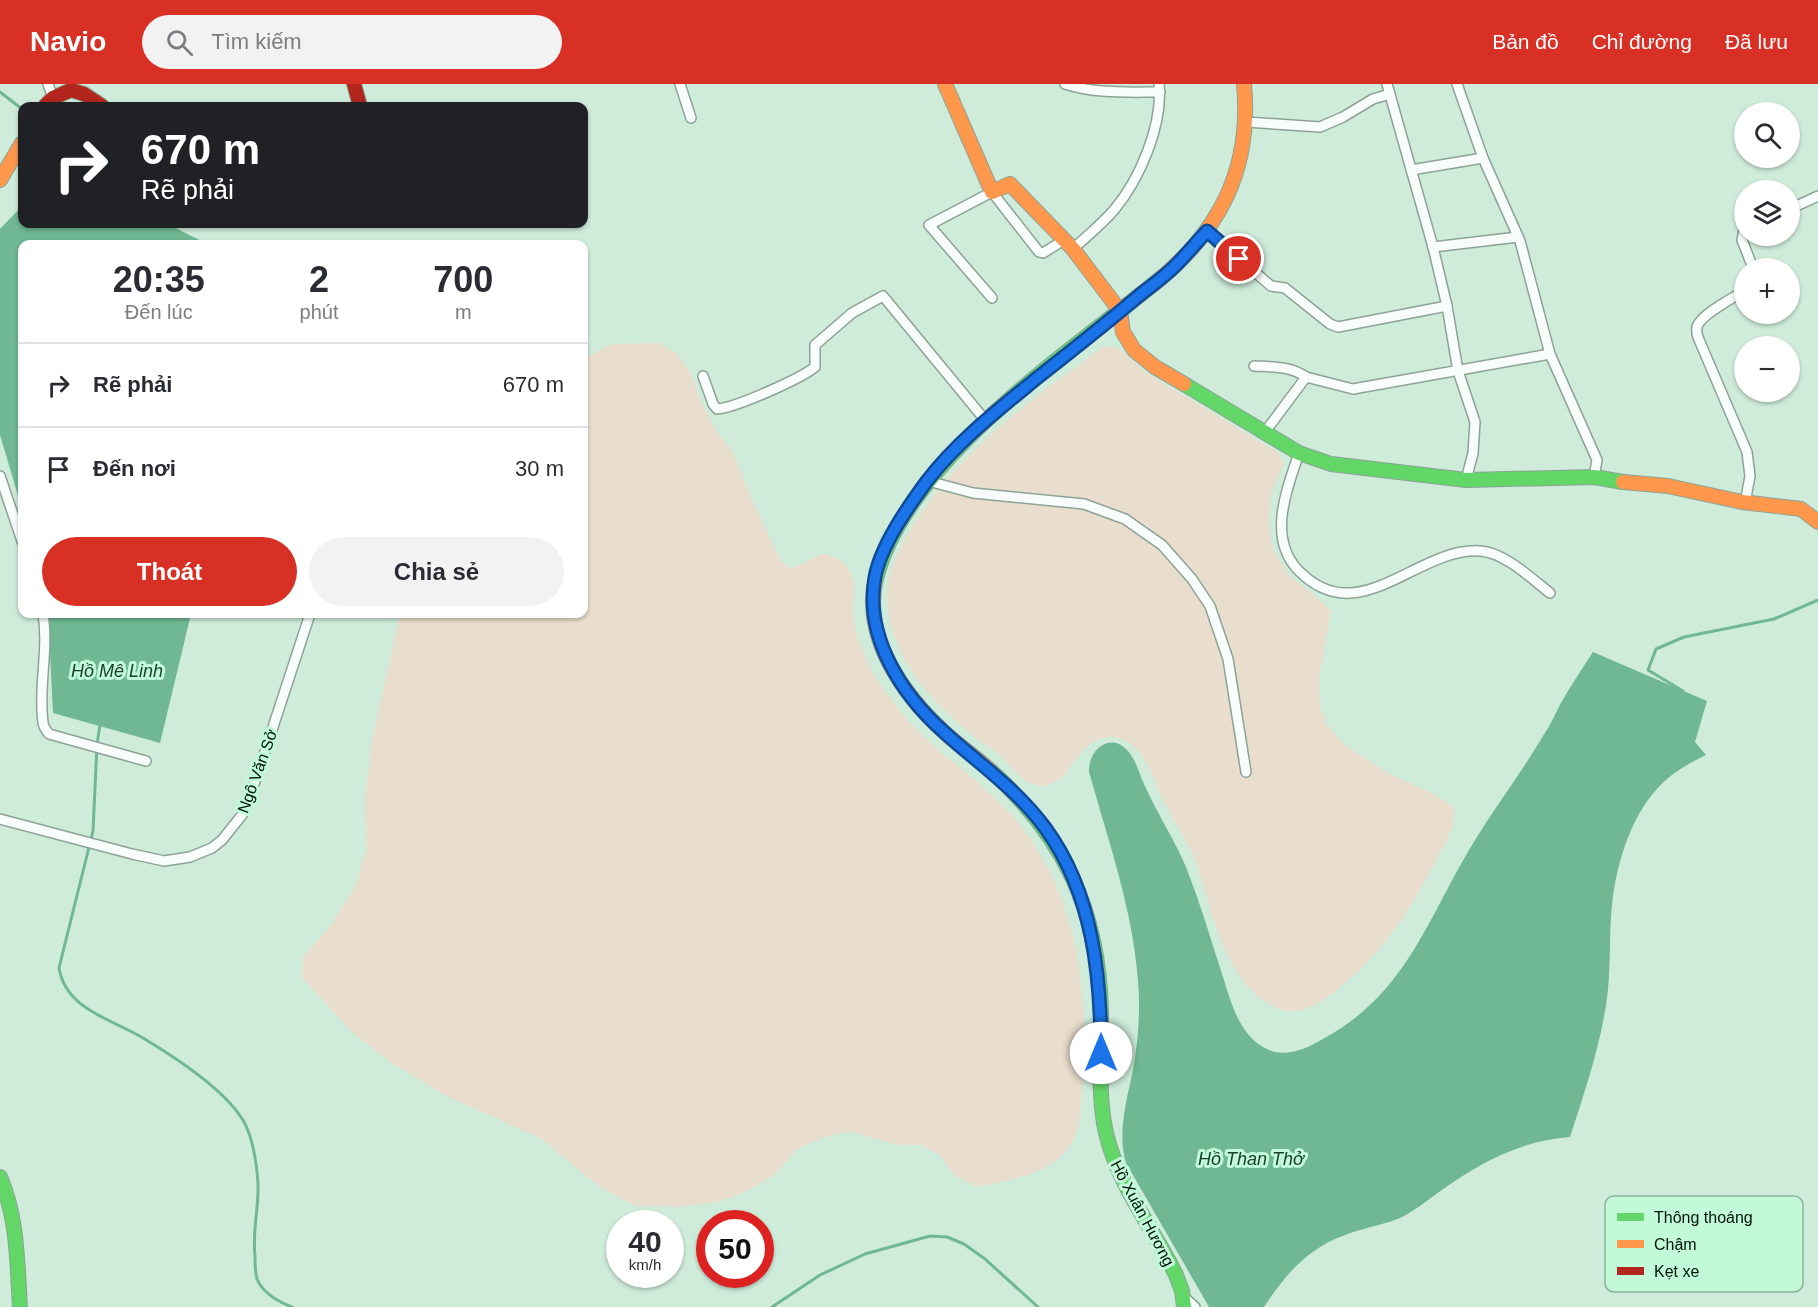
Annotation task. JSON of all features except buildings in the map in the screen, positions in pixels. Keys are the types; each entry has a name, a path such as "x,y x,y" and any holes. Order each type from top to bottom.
{"main road":[{"path":"354,84 359,102"},
{"path":"945,84 992,192 1010,184 1069,244 1120,311 1124,332 1134,350 1155,367 1299,453 1331,464 1466,480 1594,477 1668,486 1745,503 1801,508 1818,522"},
{"name":"Hồ Xuân Hương","path":"1184,1302 1175,1273 1123,1177 1110,1148 1103,1121 1101,1003 1093,939 1070,869 1046,828 998,776 942,731 909,694 887,659 876,630 873,604 875,576 885,550 901,520 928,481 953,451 985,420 1173,267 1207,231 1238,166 1246,122 1244,84"},
{"path":"48,94 71,90 84,94 96,102"},
{"path":"0,180 18,150"},
{"path":"0,1177 12,1206 18,1258 20,1307"}],"street":[{"path":"680,84 692,118"},
{"path":"992,298 929,225 992,192 1039,252 1043,253 1069,244 1113,211 1140,171 1149,147 1159,110 1160,88 1104,92 1065,84"},
{"path":"1387,84 1433,247 1447,306 1458,371 1475,422 1473,453 1466,480"},
{"path":"1457,84 1483,158 1518,237 1550,354 1597,460 1594,477"},
{"path":"1246,122 1320,127 1343,117 1373,99 1390,94"},
{"path":"1411,171 1483,158"},
{"path":"1800,204 1818,196"},
{"path":"1207,231 1271,286 1285,288 1330,324 1338,327 1447,306"},
{"path":"1433,247 1518,237"},
{"path":"703,376 717,409 729,407 788,382 815,368 815,345 852,313 883,296 985,420"},
{"path":"1734,298 1704,318 1697,330 1747,452 1750,476 1745,503"},
{"path":"1254,366 1282,368 1299,372 1305,377 1353,389 1550,354"},
{"path":"1265,432 1305,377"},
{"path":"1299,453 1286,493 1280,527 1286,549 1296,568 1309,580 1331,592 1355,594 1398,579 1441,559 1462,552 1482,550 1506,560 1550,593"},
{"path":"0,476 18,529"},
{"path":"928,481 973,493 1084,504 1125,519 1162,545 1192,579 1210,606 1228,659 1246,772"},
{"path":"43,618 43,726 49,734 146,760"},
{"name":"Ngô Văn Sở","path":"0,819 164,861 177,860 212,848 233,828 242,815 309,618"},
{"path":"1184,1302 1195,1307"}],"shaded area":[{"path":"659,343 677,354 691,374 699,397 716,430 734,454 751,498 781,561 791,569 824,553 844,563 854,586 855,627 864,655 878,680 917,730 996,798 1018,822 1038,850 1054,880 1066,912 1081,978 1084,1012 1083,1080 1081,1112 1076,1135 1064,1153 1042,1169 1016,1179 976,1187 953,1174 941,1156 921,1145 896,1145 851,1131 825,1137 797,1149 777,1173 745,1192 718,1202 678,1207 636,1206 601,1188 540,1138 446,1096 389,1061 352,1032 302,978 303,957 331,925 355,887 366,852 365,796 373,736 399,618 588,618 588,357 612,344"},
{"path":"1103,347 1117,347 1145,372 1277,452 1284,463 1271,495 1269,517 1272,547 1288,575 1331,611 1319,679 1320,705 1327,725 1345,745 1389,774 1432,793 1455,808 1447,841 1395,929 1376,953 1344,984 1319,1003 1302,1010 1287,1011 1270,1005 1250,989 1238,973 1220,936 1191,851 1166,806 1146,762 1131,744 1113,737 1095,741 1056,781 1041,786 1029,783 1000,756 969,733 930,695 906,662 891,625 888,584 891,572 904,541 925,507 946,480 994,431"}],"water":[{"path":"18,210 18,228 176,228 199,240 18,240 18,496 0,435 0,229"},
{"name":"Hồ Mê Linh","path":"48,618 190,618 160,743 53,713"},
{"name":"Hồ Than Thở","path":"1593,652 1707,701 1695,742 1706,755 1682,768 1654,792 1643,807 1627,841 1613,896 1608,991 1603,1022 1591,1072 1570,1137 1524,1146 1496,1157 1468,1172 1406,1215 1353,1232 1320,1247 1298,1264 1264,1307 1209,1307 1126,1163 1123,1149 1123,1121 1137,1042 1138,981 1125,902 1089,772 1096,750 1107,743 1121,745 1135,762 1188,872 1235,1013 1243,1027 1250,1037 1263,1047 1275,1052 1294,1052 1306,1048 1351,1021 1393,980 1425,931 1478,836 1548,728"}],"waterway":[{"path":"0,92 18,106"},
{"path":"1683,691 1648,670 1656,649 1684,637 1774,619 1818,600"},
{"path":"100,725 93,831 59,968 63,982 80,1004 143,1038 183,1064 212,1086 236,1110 250,1136 257,1169 258,1193 254,1247 257,1279 263,1289 292,1307"},
{"path":"772,1307 820,1275 865,1254 930,1236 947,1237 964,1244 985,1259 1038,1307"}],"traffic: fast":[{"path":"875,583 891,539 917,497 951,455 1033,379 1155,283"},
{"path":"1184,384 1299,453 1331,464 1466,480 1594,477 1623,482"},
{"path":"991,771 1039,822 1073,878 1085,909 1099,975 1101,1087 1106,1133 1127,1188 1176,1275 1182,1291 1184,1307"},
{"path":"0,1177 13,1225 20,1307"}],"traffic: slow":[{"path":"945,84 992,192 1010,184 1073,249 1120,311 1123,332 1134,350 1155,367 1184,384"},
{"path":"1155,283 1197,242 1214,220 1227,196 1243,144 1244,84"},
{"path":"0,180 18,150"},
{"path":"1623,482 1668,486 1742,502 1801,509 1818,522"},
{"path":"875,583 873,604 876,625 881,645 890,665 902,684 929,717 991,771"}],"traffic: jam":[{"path":"354,84 359,102"},
{"path":"49,102 71,90 84,94 96,102"}],"route":[{"path":"1101,1053 1101,1003 1093,939 1070,869 1046,828 998,776 942,731 909,694 887,659 876,630 873,604 875,576 885,550 901,520 928,481 953,451 985,420 1173,267 1207,231 1239,259"}]}
